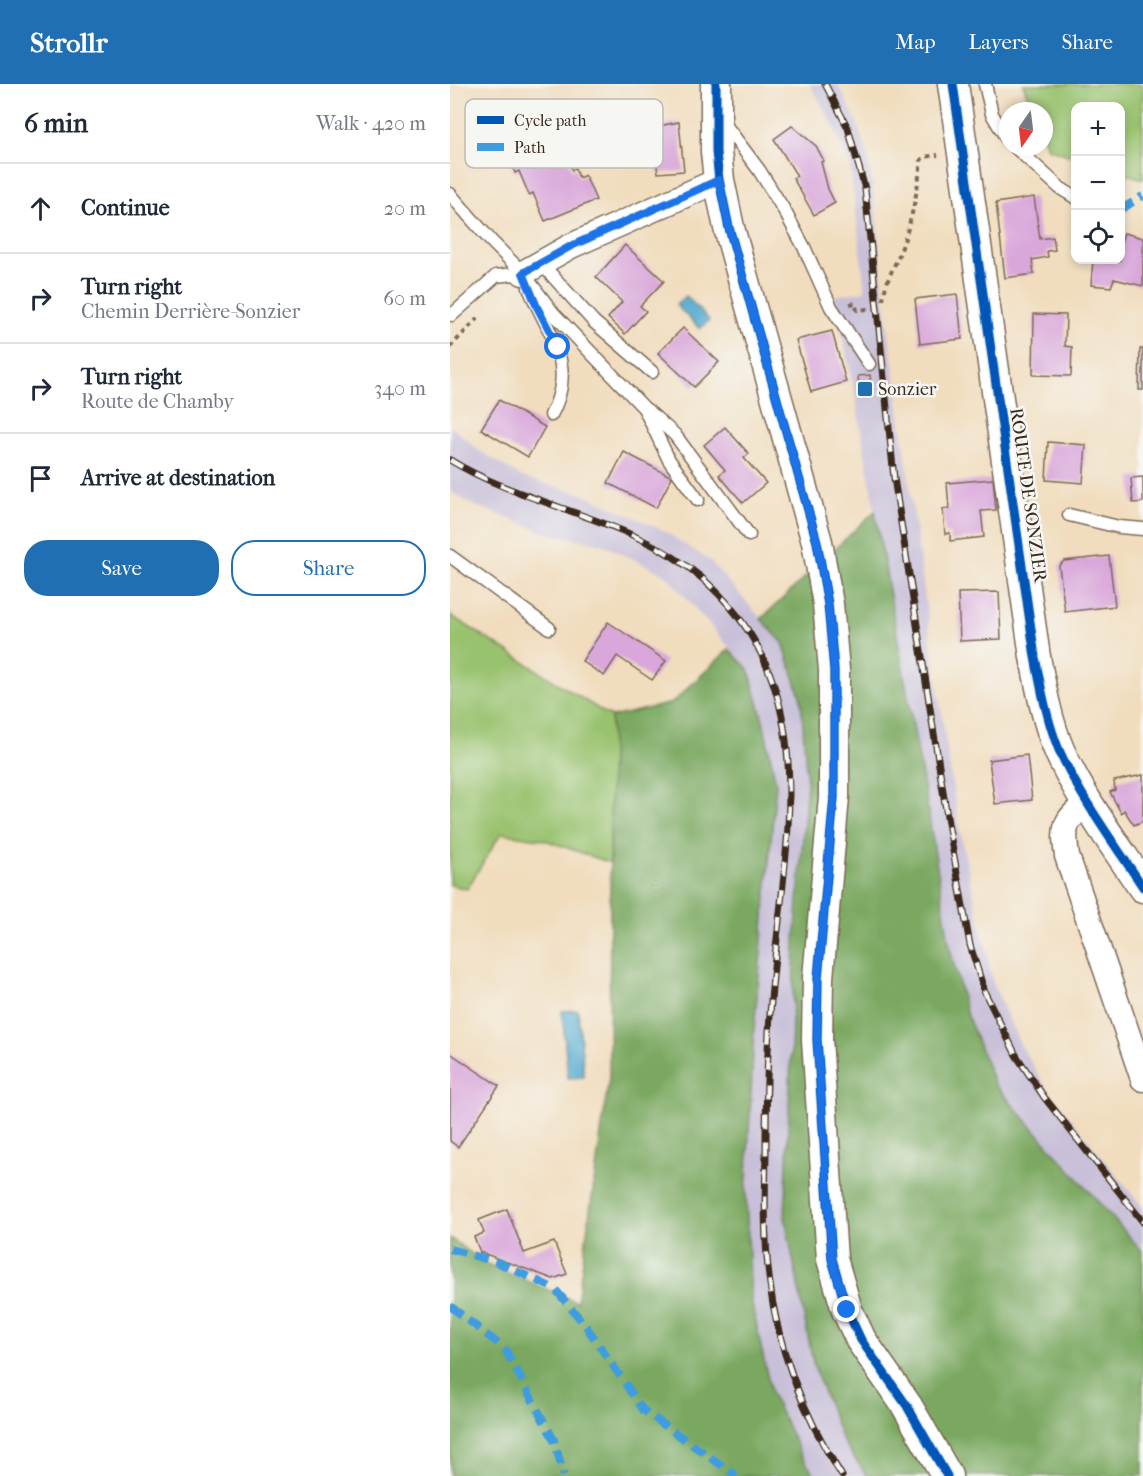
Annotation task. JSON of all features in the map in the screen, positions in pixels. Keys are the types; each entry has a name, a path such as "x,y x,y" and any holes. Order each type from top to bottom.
{"street":[{"path":"716,84 717,154 732,239 817,542 828,604 834,669 834,797 818,978 817,1040 832,1260 847,1310 861,1340 907,1406 947,1476"},
{"name":"ROUTE DE SONZIER","path":"953,84 1035,657 1044,699 1058,747 1071,774 1143,887"},
{"path":"532,268 717,154"},
{"path":"1088,803 1071,817 1064,831 1067,856 1143,1079"}],"lane":[{"path":"985,84 992,114 999,126"},
{"path":"717,154 729,130 759,170 804,246 831,307 869,364"},
{"path":"1025,156 1060,188 1071,195"},
{"path":"450,194 490,241 532,268 652,372"},
{"path":"452,315 496,276 532,268"},
{"path":"532,268 554,314 644,408 675,435 749,535"},
{"path":"532,268 537,307 558,347 562,377 559,400 551,415"},
{"path":"644,408 669,460 698,500"},
{"path":"1069,515 1119,528 1143,529"},
{"path":"450,556 549,627"}],"path":[{"path":"883,300 885,283 902,249 924,157"},
{"path":"855,303 857,310 867,309 868,311"}],"shaded area":[{"path":"810,84 837,84 856,119 868,158 885,305 959,828 993,983 1019,1042 1047,1089 1143,1208 1143,1252 995,1085 966,1012 950,948 855,395 834,296 865,291 850,164 832,123"},
{"path":"450,425 478,450 522,477 585,495 663,530 710,561 783,643 801,699 807,783 795,942 842,1440 867,1476 815,1476 801,1455 771,1393 751,1300 746,1195 754,1030 776,784 763,720 749,670 666,575 602,544 543,532 469,503 450,491"}],"green space":[{"path":"1023,84 1143,84 1143,179 1125,173 1125,102 1071,102 1071,156 1053,150 1053,102 1030,102"},
{"path":"875,511 950,948 966,1012 995,1085 1143,1252 1143,1476 867,1476 842,1440 814,1367 785,1218 795,942 807,783 801,699 783,643 761,619"},
{"path":"450,615 611,717 610,863 545,840 501,833 467,889 450,885"},
{"path":"729,649 749,670 763,720 776,784 754,1030 746,1195 751,1300 771,1393 801,1455 815,1476 450,1476 450,1238 485,1263 577,1302 609,1077 611,717 672,703"}],"water":[{"path":"686,296 709,320 700,329 676,305"},
{"path":"578,1010 584,1077 568,1078 562,1011"}],"building":[{"path":"679,122 684,171 658,173 657,168 663,168 663,125"},
{"path":"792,126 816,146 824,161 821,162 828,189 835,203 814,215 793,178 797,176 774,139"},
{"path":"513,168 571,168 572,170 575,168 579,178 585,175 596,200 545,221 533,193 529,195 519,171 515,173"},
{"path":"1034,197 1040,239 1053,237 1055,250 1047,251 1048,257 1032,260 1034,274 1005,278 996,203"},
{"path":"1125,233 1143,238 1143,286 1114,279 1111,287 1091,285 1093,264 1125,264"},
{"path":"625,245 664,281 640,306 646,311 625,334 608,318 622,302 596,277"},
{"path":"957,294 962,339 920,344 915,299"},
{"path":"1034,314 1066,315 1065,346 1072,347 1071,376 1033,375"},
{"path":"683,328 719,362 694,387 658,353"},
{"path":"832,331 846,382 811,392 796,340"},
{"path":"1140,349 1143,349 1143,390 1139,390"},
{"path":"870,375 872,397 860,398 858,376"},
{"path":"499,400 545,427 528,457 481,429"},
{"path":"725,427 749,454 744,458 766,483 743,503 719,475 725,470 704,445"},
{"path":"1048,442 1086,445 1083,483 1046,480"},
{"path":"624,452 672,477 656,508 608,483"},
{"path":"1143,477 1143,502 1133,503 1131,478"},
{"path":"993,479 996,510 981,511 984,537 950,541 950,533 945,534 943,509 949,508 947,483"},
{"path":"1109,556 1115,606 1065,612 1059,566 1064,561"},
{"path":"999,592 1001,639 960,641 958,593"},
{"path":"608,622 666,661 652,680 617,656 604,676 582,661"},
{"path":"1027,755 1032,800 995,804 989,760"},
{"path":"1143,775 1143,821 1134,825 1124,810 1121,813 1110,792 1115,790 1114,781"},
{"path":"450,1053 499,1086 458,1147 450,1141"},
{"path":"507,1209 524,1253 554,1242 567,1274 553,1279 480,1252 474,1237 484,1233 479,1220"}],"railway":[{"path":"825,84 848,128 865,189 894,478 948,823 970,945 985,993 1016,1055 1044,1097 1143,1222"},
{"path":"450,460 481,477 612,527 675,558 703,579 743,623 769,672 783,723 789,777 788,833 771,1001 768,1058 765,1200 767,1262 778,1330 794,1381 816,1430 842,1476"}],"marked path":[{"path":"1125,207 1143,196"},
{"path":"450,1249 497,1262 555,1289 586,1326 643,1410 737,1476"},
{"path":"450,1306 505,1349 554,1440 564,1476"}],"cycle path":[{"path":"716,84 716,152 729,228 817,542 828,604 834,670 834,797 818,978 817,1040 832,1259 847,1310 861,1340 907,1406 947,1476"},
{"path":"953,84 1035,657 1045,704 1059,750 1077,786 1143,887"}],"place":[{"name":"Sonzier","path":"865,389"}],"route":[{"path":"558,347 537,307 523,273 571,246 719,180 729,228 817,542 828,604 834,669 834,797 818,978 817,1040 832,1260 847,1310"}]}
